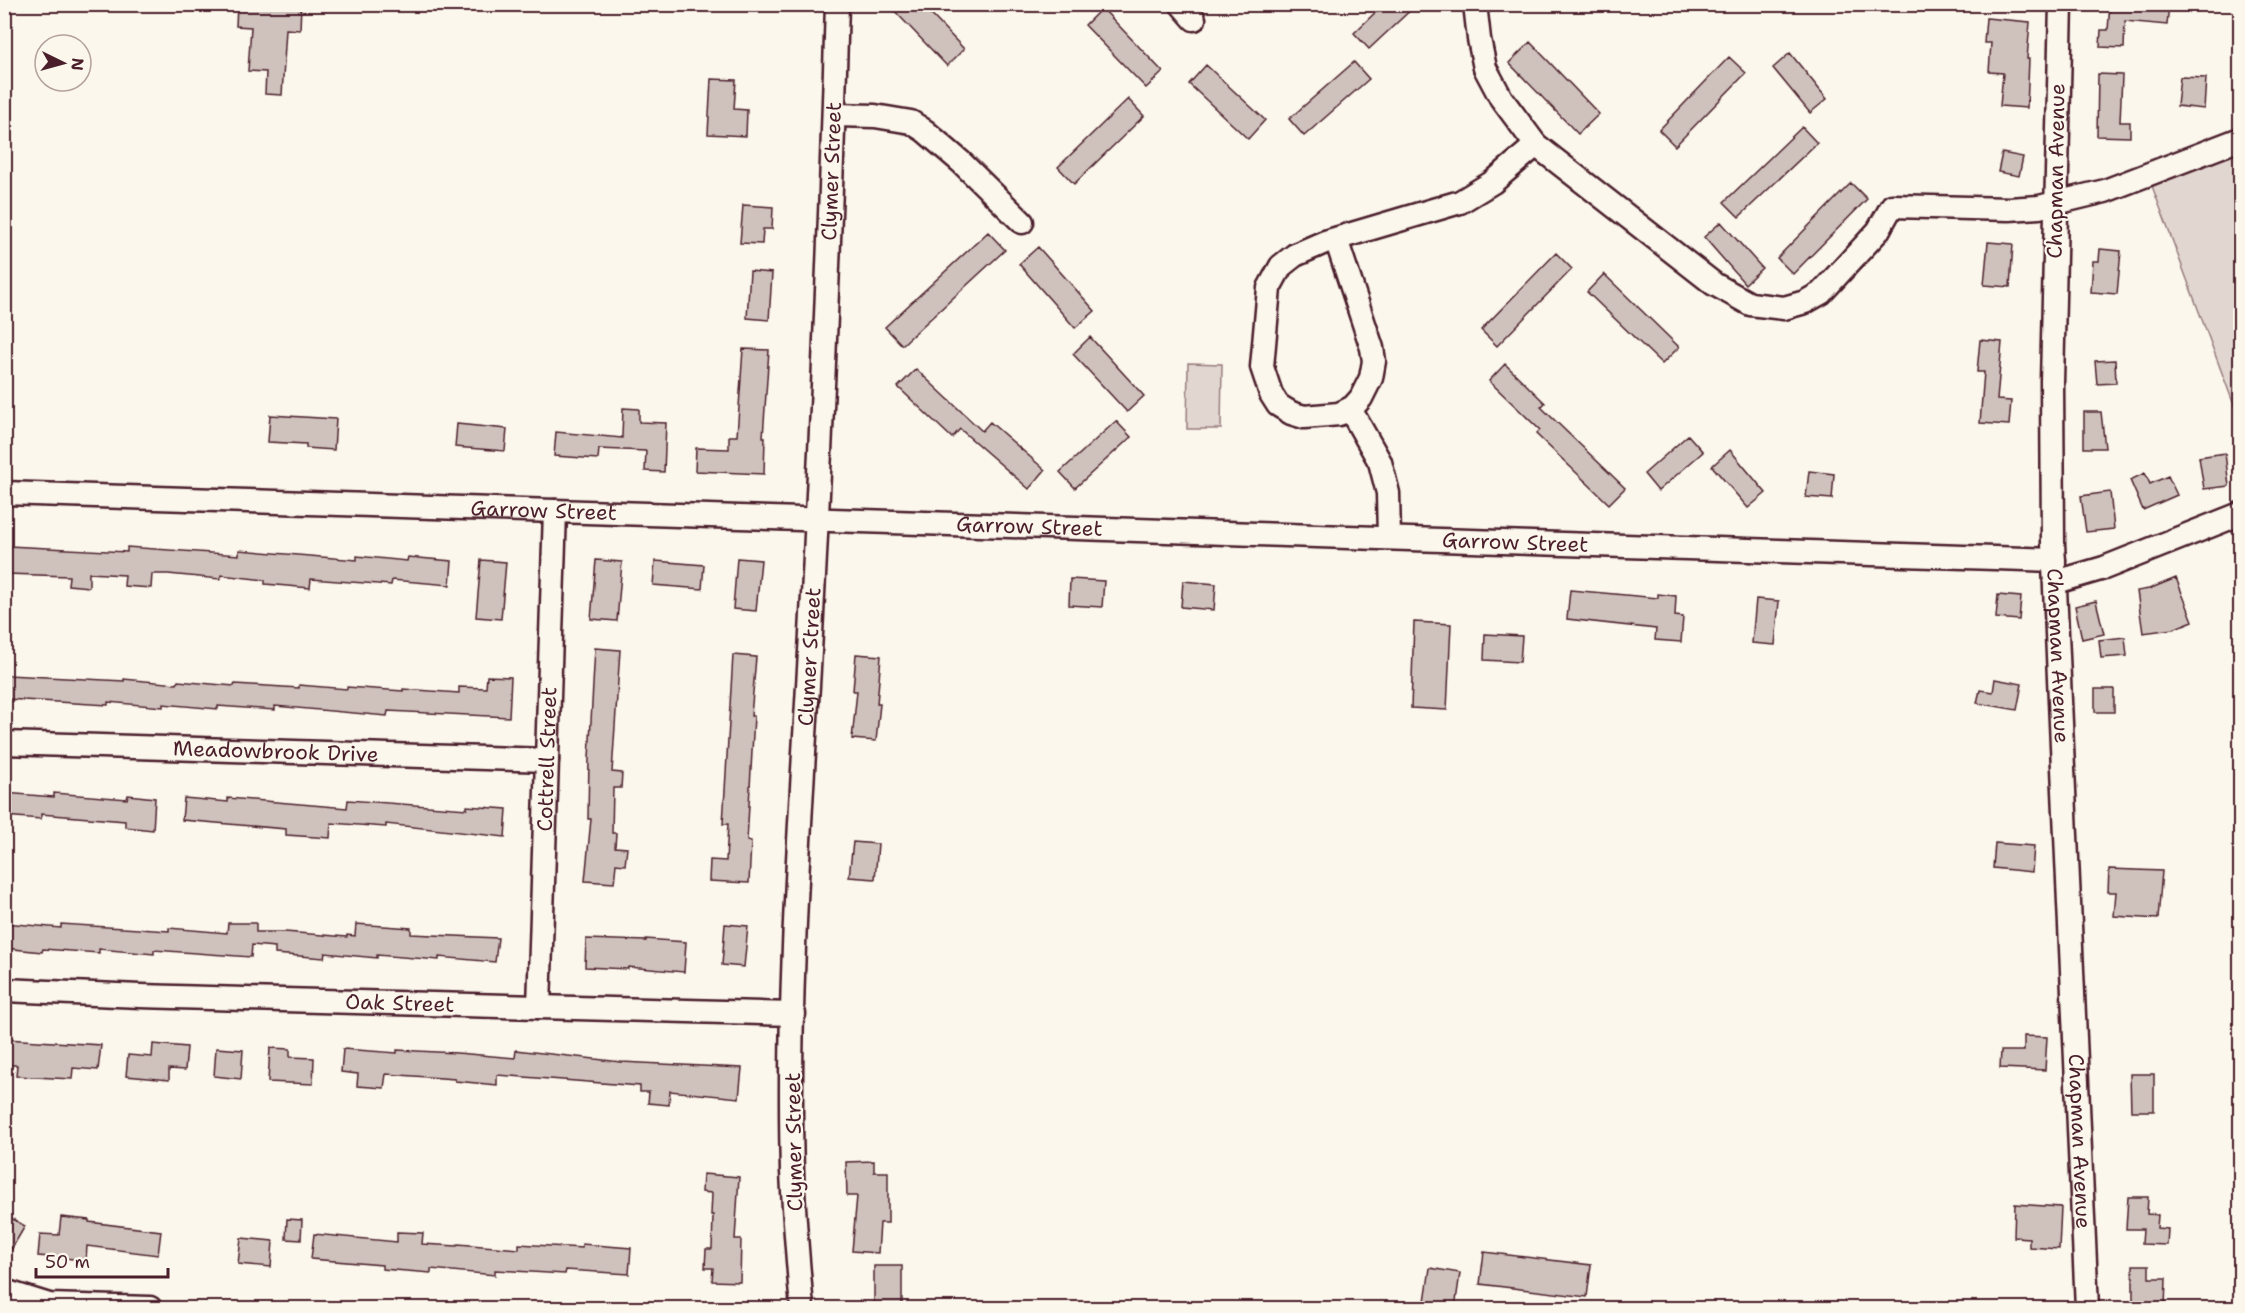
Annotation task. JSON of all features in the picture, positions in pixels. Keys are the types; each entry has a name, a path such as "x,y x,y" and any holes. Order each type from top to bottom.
{"street":[{"name":"Clymer Street","path":"802,1308 792,1173 797,886 817,519 835,115 837,4"},
{"path":"1475,4 1485,68 1501,98 1536,145 1714,284 1750,304 1784,308 1805,302 1821,293 1878,231 1892,206 2008,209 2055,204 2104,191 2241,139"},
{"name":"Chapman Avenue","path":"2061,4 2052,382 2055,571 2087,1308"},
{"path":"835,115 875,116 911,122 925,130 962,162 1022,222"},
{"path":"1336,239 1372,348 1374,362 1371,378 1361,398 1350,409 1322,417 1304,417 1291,413 1278,405 1271,394 1262,367 1269,288 1281,266 1295,255 1336,239 1460,202 1493,182 1536,145"},
{"path":"1350,409 1380,462 1388,493 1389,538"},
{"name":"Garrow Street","path":"4,493 1389,538 2055,571 2104,568 2241,514"},
{"name":"Cottrell Street","path":"539,1007 555,511"},
{"name":"Meadowbrook Drive","path":"4,743 547,760"},
{"name":"Oak Street","path":"4,990 140,996 794,1014"},
{"path":"4,1291 48,1307 150,1308"}],"shaded area":[{"path":"2240,149 2240,421 2152,186"},
{"path":"1188,363 1222,364 1221,429 1187,429"}],"building":[{"path":"237,4 301,4 300,30 286,29 282,95 265,94 266,72 248,71 251,27 236,26"},
{"path":"888,4 921,4 964,49 947,66"},
{"path":"1384,4 1417,4 1369,49 1354,33"},
{"path":"2110,4 2169,4 2167,25 2125,21 2124,48 2100,47 2101,30 2108,30"},
{"path":"1102,8 1163,72 1146,88 1085,25"},
{"path":"1986,18 2030,22 2027,108 2000,106 2003,73 1989,72 1991,43 1984,43"},
{"path":"1530,42 1599,114 1578,134 1509,63"},
{"path":"1790,53 1827,99 1810,113 1773,68"},
{"path":"1729,57 1746,73 1675,146 1659,130"},
{"path":"1354,62 1369,79 1304,136 1289,119"},
{"path":"1206,65 1265,120 1248,139 1189,84"},
{"path":"2098,74 2122,75 2120,122 2130,122 2130,137 2097,136"},
{"path":"2180,77 2206,78 2204,109 2177,106"},
{"path":"711,79 736,80 734,109 747,110 746,136 708,134"},
{"path":"1128,99 1144,116 1074,184 1058,167"},
{"path":"1802,127 1817,143 1739,217 1724,202"},
{"path":"2002,153 2023,157 2019,176 1998,172"},
{"path":"1851,183 1867,199 1793,274 1777,258"},
{"path":"743,205 773,207 772,229 763,229 762,244 740,243"},
{"path":"1721,222 1762,268 1745,284 1704,237"},
{"path":"988,232 1005,250 902,345 885,327"},
{"path":"1988,242 2013,244 2010,287 1984,285"},
{"path":"1038,247 1095,311 1075,328 1019,264"},
{"path":"2100,249 2121,251 2117,294 2091,292 2093,261 2099,261"},
{"path":"1556,253 1572,269 1497,346 1481,330"},
{"path":"750,271 772,273 769,320 747,318"},
{"path":"1604,274 1679,347 1662,364 1587,292"},
{"path":"1090,337 1144,396 1127,412 1073,354"},
{"path":"1980,340 2002,342 1997,400 2011,401 2009,425 1980,423 1984,372 1977,372"},
{"path":"743,349 769,350 763,437 765,437 764,474 695,471 696,448 729,449 729,436 737,436"},
{"path":"2115,360 2116,383 2097,384 2095,361"},
{"path":"1505,364 1545,403 1541,407 1625,488 1609,504 1536,434 1540,430 1489,381"},
{"path":"916,369 982,431 990,422 1045,470 1029,489 960,429 952,438 898,387"},
{"path":"623,408 639,409 639,422 666,423 664,472 645,471 646,451 599,449 598,459 554,456 556,432 622,438"},
{"path":"2084,412 2101,412 2105,448 2084,448"},
{"path":"270,415 336,419 334,450 306,448 306,444 268,442"},
{"path":"1116,421 1131,437 1075,488 1060,472"},
{"path":"457,424 507,429 505,451 455,447"},
{"path":"1688,435 1703,452 1658,491 1644,474"},
{"path":"1730,450 1766,493 1748,508 1712,466"},
{"path":"2225,453 2229,486 2204,489 2199,457"},
{"path":"1809,471 1834,474 1832,499 1806,497"},
{"path":"2145,473 2150,484 2168,476 2177,495 2143,510 2130,480"},
{"path":"2110,492 2114,529 2086,532 2081,496"},
{"path":"8,546 127,552 127,547 239,555 239,550 357,560 357,556 407,561 408,557 452,561 450,585 392,580 391,585 311,579 310,588 265,584 265,580 221,575 220,579 152,574 151,588 124,586 125,575 89,573 89,587 68,585 69,576 6,574"},
{"path":"737,558 761,560 756,611 733,609"},
{"path":"481,560 506,562 501,619 476,617"},
{"path":"596,560 622,562 617,621 591,619"},
{"path":"655,561 704,565 702,589 653,585"},
{"path":"2176,578 2193,621 2173,629 2143,633 2137,591 2149,589"},
{"path":"1070,579 1104,581 1102,607 1069,605"},
{"path":"1183,581 1216,584 1214,610 1181,607"},
{"path":"1570,590 1658,598 1658,594 1676,596 1675,616 1683,617 1681,642 1655,640 1656,629 1567,619"},
{"path":"1998,595 2021,597 2019,620 1996,618"},
{"path":"1756,599 1779,601 1775,645 1752,643"},
{"path":"2096,601 2104,634 2082,639 2075,606"},
{"path":"1414,622 1451,624 1447,710 1411,708"},
{"path":"1485,634 1522,636 1520,662 1484,660"},
{"path":"2125,637 2127,656 2101,658 2099,640"},
{"path":"595,648 620,650 612,772 622,773 621,788 613,788 612,833 616,833 615,847 627,848 625,865 616,864 614,883 585,881 591,819 588,819 589,758"},
{"path":"856,654 881,656 877,704 880,704 876,741 852,739 857,691 853,691"},
{"path":"733,655 756,657 751,716 754,716 747,841 751,842 749,883 709,881 710,860 726,861 728,824 723,824"},
{"path":"7,675 124,681 124,679 177,684 178,681 234,686 235,684 299,688 299,685 459,693 459,687 486,688 487,676 511,677 509,717 388,711 387,716 275,706 275,710 218,706 218,709 163,704 163,707 108,702 108,705 6,699"},
{"path":"1995,679 2022,684 2017,710 1977,703 1980,690 1993,692"},
{"path":"2095,689 2114,689 2114,712 2095,712"},
{"path":"4,793 54,797 54,793 127,799 128,795 155,798 153,830 125,827 125,821 41,814 41,819 4,816"},
{"path":"184,798 228,802 228,798 347,808 348,800 467,809 467,806 507,809 505,837 386,824 386,827 331,823 330,838 286,835 286,829 182,820"},
{"path":"853,842 878,844 875,879 849,877"},
{"path":"1995,843 2034,846 2032,872 1993,868"},
{"path":"2109,869 2162,871 2158,919 2114,916 2116,892 2108,892"},
{"path":"4,923 61,928 61,924 169,931 169,928 227,933 228,923 256,923 256,932 347,937 347,935 355,936 356,924 411,928 411,934 498,938 495,962 439,957 439,960 377,955 377,958 325,953 324,958 275,954 275,947 252,945 251,957 154,950 154,954 99,949 99,953 43,949 42,952 4,948"},
{"path":"725,924 748,926 744,967 722,965"},
{"path":"586,939 686,942 684,972 628,967 628,969 585,967"},
{"path":"2024,1036 2047,1037 2045,1070 2000,1068 2001,1051 2024,1051"},
{"path":"6,1039 101,1045 98,1070 73,1068 72,1079 16,1076 17,1065 5,1065"},
{"path":"153,1044 187,1047 185,1070 169,1069 169,1080 126,1076 128,1055 152,1057"},
{"path":"216,1048 243,1050 241,1079 214,1076"},
{"path":"270,1048 290,1049 290,1057 314,1058 313,1084 268,1082"},
{"path":"343,1049 397,1053 397,1050 457,1053 515,1058 516,1050 621,1062 742,1068 739,1098 670,1091 669,1105 648,1103 649,1092 640,1092 640,1086 497,1075 497,1085 455,1081 455,1079 386,1074 384,1088 357,1086 358,1074 341,1072"},
{"path":"2130,1074 2154,1074 2154,1111 2131,1111"},
{"path":"874,1161 874,1172 888,1172 888,1223 880,1223 878,1253 852,1251 857,1196 847,1196 846,1162"},
{"path":"703,1174 739,1177 735,1239 741,1239 740,1282 712,1281 713,1268 705,1268 706,1249 712,1249 713,1215 711,1215 712,1193 702,1192"},
{"path":"2128,1197 2148,1197 2147,1214 2158,1215 2157,1228 2168,1229 2167,1245 2142,1244 2143,1229 2126,1229"},
{"path":"2015,1204 2061,1207 2059,1249 2029,1247 2029,1238 2014,1237"},
{"path":"4,1214 25,1226 4,1262"},
{"path":"61,1217 161,1231 158,1255 87,1246 86,1260 38,1256 40,1234 59,1235"},
{"path":"287,1219 302,1220 301,1240 286,1239"},
{"path":"397,1232 423,1233 422,1244 457,1246 458,1244 519,1249 519,1244 582,1248 582,1244 631,1248 629,1274 566,1270 565,1274 495,1270 495,1275 431,1269 431,1273 382,1269 382,1265 311,1259 314,1234 397,1242"},
{"path":"241,1238 273,1241 271,1267 238,1264"},
{"path":"1484,1252 1591,1265 1587,1297 1480,1284"},
{"path":"2133,1265 2149,1265 2149,1278 2166,1278 2165,1308 2133,1308"},
{"path":"874,1266 902,1266 902,1308 874,1308"},
{"path":"1430,1268 1460,1273 1455,1308 1424,1308"}]}
